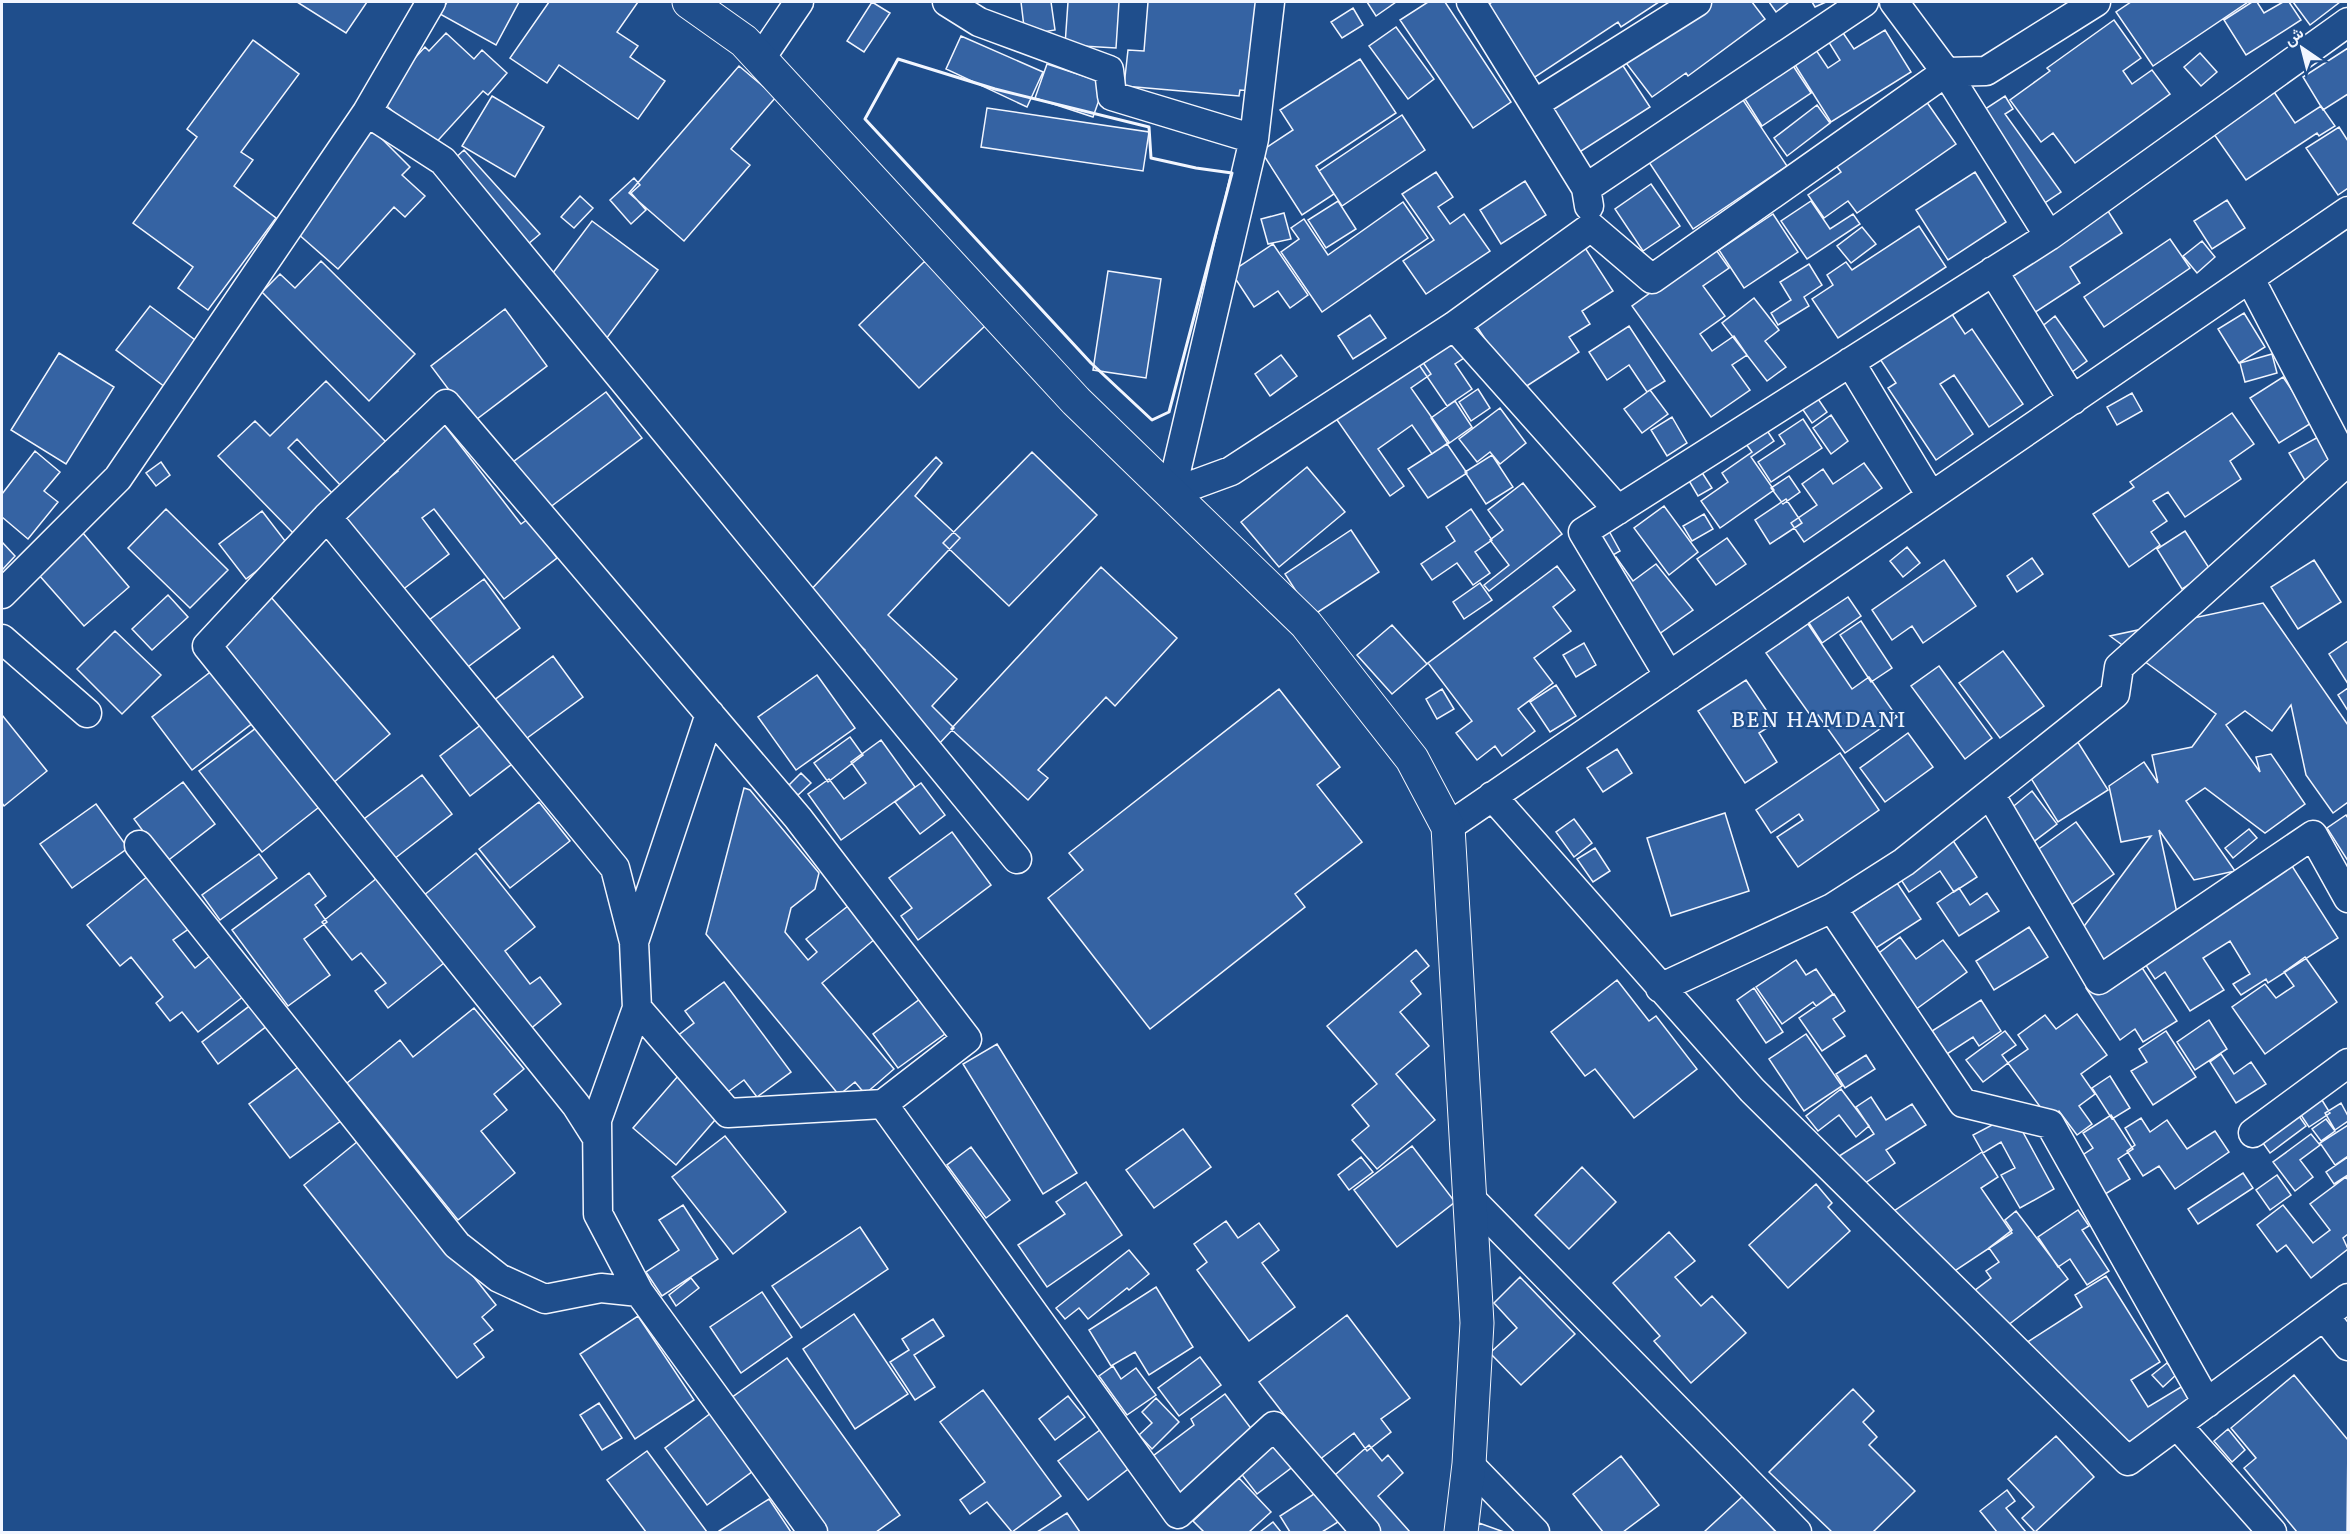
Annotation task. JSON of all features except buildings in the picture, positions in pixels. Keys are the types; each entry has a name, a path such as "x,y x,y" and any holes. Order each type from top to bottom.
{"street":[{"path":"2,594 118,478 367,112 431,2"},
{"path":"689,2 744,41 761,58 1076,401 1306,624 1412,759 1448,827 1478,1323 1469,1464 1461,1533"},
{"path":"761,58 799,2"},
{"path":"1171,493 1254,139 1270,2"},
{"path":"1536,103 1697,2"},
{"path":"1586,188 1864,2"},
{"path":"1894,2 1946,72 2049,236"},
{"path":"1484,6 1536,103 1586,188 1591,228 1652,279 1946,72 1986,72 2096,2"},
{"path":"957,5 980,22 1109,70 1112,96 1254,139"},
{"path":"1669,675 1583,532 2049,236 2349,22"},
{"path":"367,112 443,160 1017,859"},
{"path":"1448,827 2349,211"},
{"path":"1171,493 1231,471 1454,326 1591,228"},
{"path":"1993,271 2073,400"},
{"path":"1660,988 1832,908 1904,862 2115,694 2119,667 2348,463 2250,279"},
{"path":"1454,326 1617,510"},
{"path":"1850,362 1930,496"},
{"path":"597,1138 568,1096 207,646 327,517 446,404 798,818 967,1039 883,1104 728,1113 637,1008"},
{"path":"327,517 615,868 634,942 637,1008 597,1120 598,1214 639,1292 813,1533"},
{"path":"2,639 87,713"},
{"path":"634,942 710,714"},
{"path":"1990,794 2099,980 2313,835 2349,898"},
{"path":"1492,796 1752,1090 2128,1461 2349,1298"},
{"path":"139,844 457,1245 499,1278 546,1299 601,1288 639,1292"},
{"path":"1832,908 1963,1103 2050,1124 2207,1403"},
{"path":"2253,1133 2349,1063"},
{"path":"883,1104 1178,1514 1274,1426 1366,1533"},
{"path":"1470,1198 1797,1533"},
{"path":"2324,1316 2349,1346"},
{"path":"2177,1425 2272,1533"},
{"path":"1469,1464 1535,1533"}],"wall":[{"path":"898,59 995,89 1149,127 1151,158 1232,173 1169,412 1152,420 1091,363 865,119 898,59"}],"district":[{"name":"BEN HAMDANI","path":"1819,717"}]}
